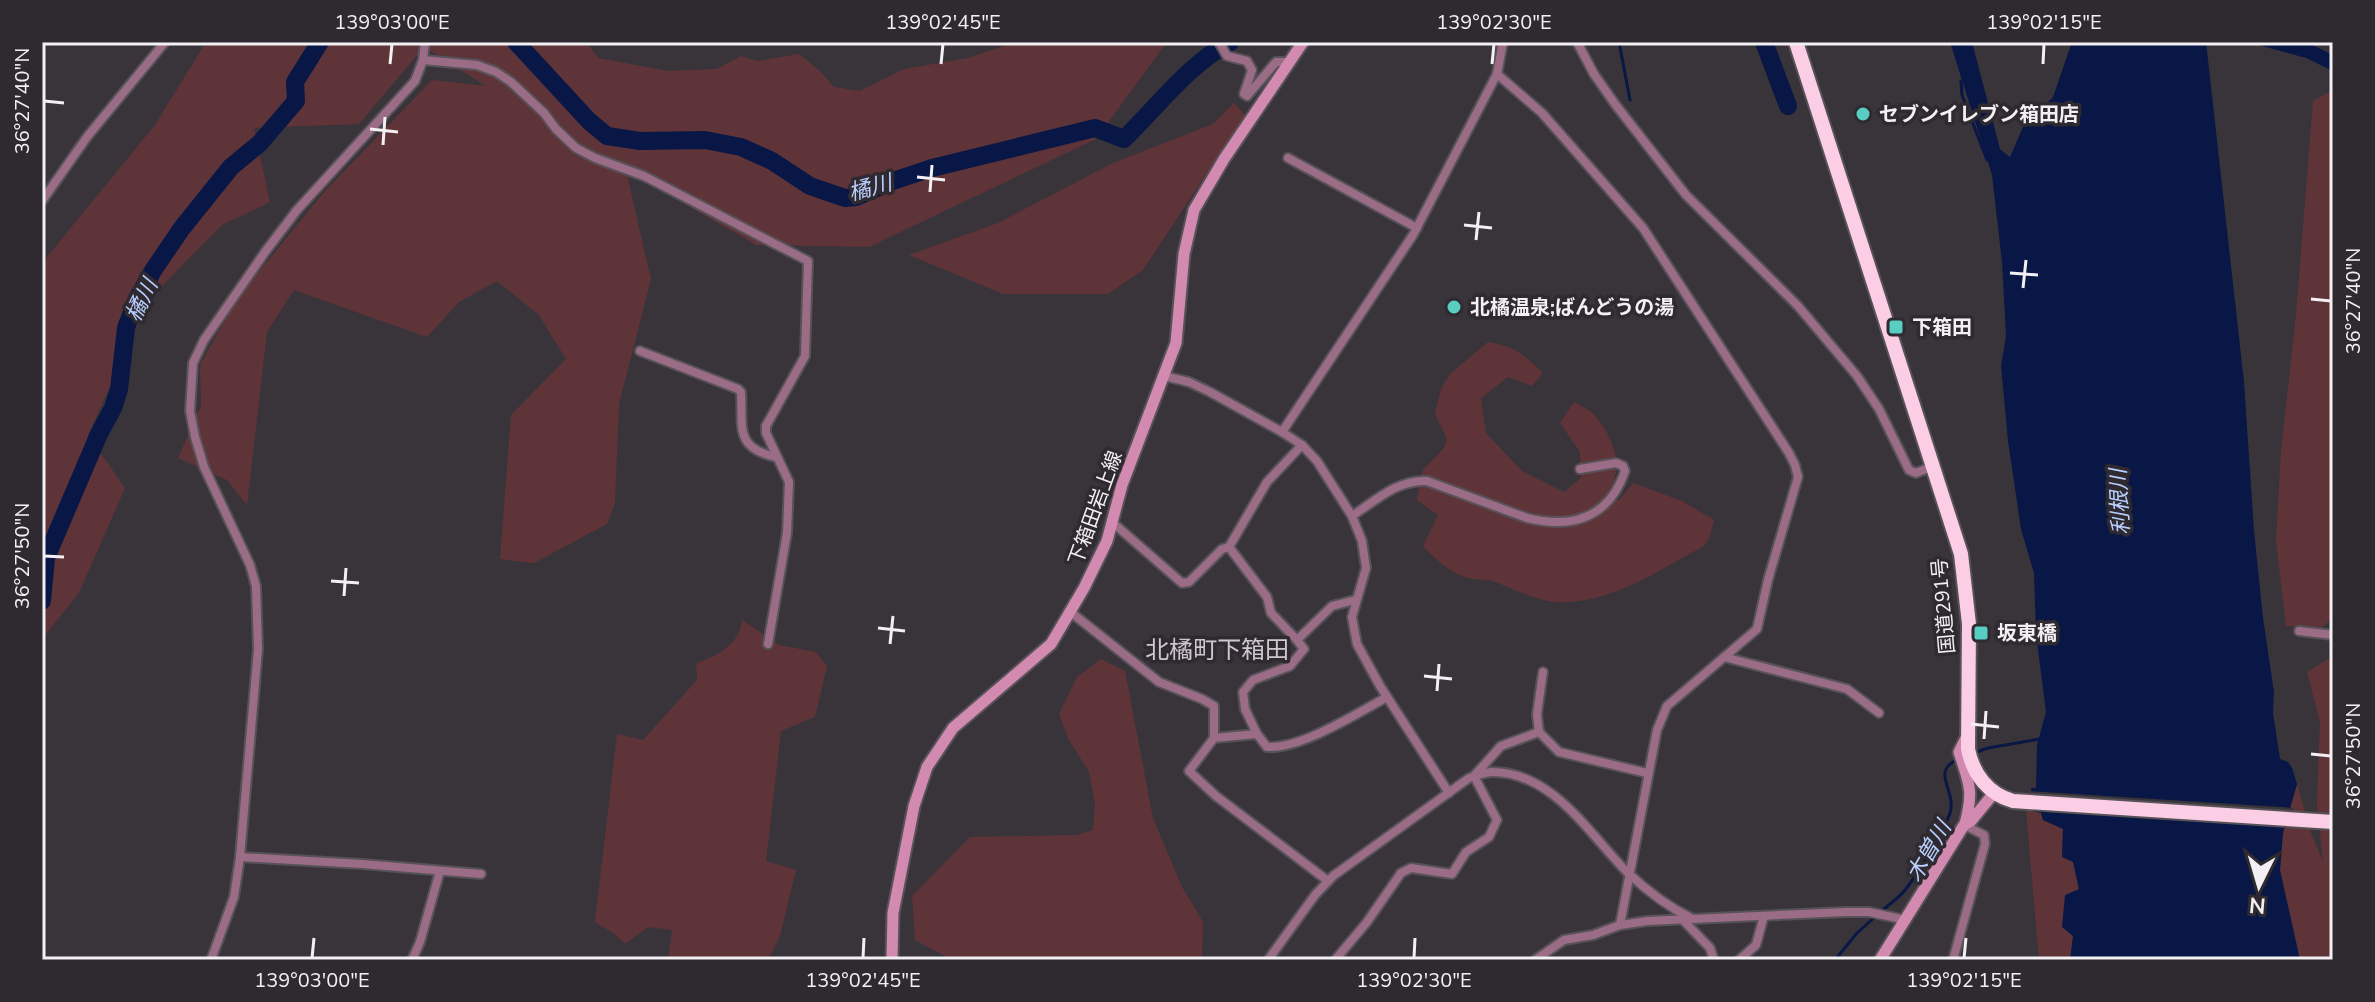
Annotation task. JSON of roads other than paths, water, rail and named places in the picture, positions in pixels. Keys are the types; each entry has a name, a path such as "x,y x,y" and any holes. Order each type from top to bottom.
{"highway":[{"name":"国道291号","path":"1796,42 1961,554 1969,624 1966,752"},
{"path":"1966,752 1981,780 1994,793 2013,801 2333,822"}],"main road":[{"name":"下箱田岩上線","path":"892,960 893,913 914,806 927,767 953,728 1051,644 1084,588 1107,541 1122,485 1176,343 1184,254 1194,210 1224,159 1303,42"},
{"path":"1880,960 1964,825 1971,788 1966,752"},
{"path":"1964,825 1994,793"}],"street":[{"path":"42,201 87,137 165,42"},
{"path":"211,960 234,897 258,649 256,586 245,554 204,467 195,437 190,411 193,363 204,340 297,210 415,81 423,60 425,42"},
{"path":"1219,42 1227,56 1247,61 1252,70 1244,94 1247,96 1276,62 1289,62"},
{"path":"1282,432 1417,228 1497,74 1503,42"},
{"path":"1577,42 1615,104 1686,195 1798,306 1857,376 1879,409 1909,470 1916,473 1931,467"},
{"path":"423,60 477,65 496,72 544,113 576,148 644,176 808,261 805,356 766,426 766,433 789,482 787,533 768,644"},
{"path":"1497,74 1542,113 1643,228 1795,465 1798,477 1757,629 1667,706 1657,730 1620,925"},
{"path":"1288,158 1417,228"},
{"path":"640,351 738,389 741,392 744,439 757,451 776,457"},
{"path":"1164,376 1189,382 1210,392 1282,432 1302,445 1317,461 1352,516 1362,541 1366,568 1352,617 1357,644 1449,793"},
{"path":"1112,522 1182,583 1189,582 1222,549 1229,547 1267,482 1302,445"},
{"path":"1352,516 1395,488 1410,481 1427,481 1527,518 1544,522 1576,522 1599,510 1614,492 1625,471 1623,466 1616,463 1580,469"},
{"path":"1229,547 1267,597 1271,613 1304,649 1290,666 1253,680 1243,692 1245,709 1267,747 1283,748 1387,697"},
{"path":"1297,640 1332,606 1355,600"},
{"path":"1073,614 1159,682 1214,706 1214,738 1189,771 1216,796 1328,881"},
{"path":"2299,631 2333,635"},
{"path":"1724,657 1847,689 1879,713"},
{"path":"1543,672 1537,714 1539,732 1559,752 1647,773"},
{"path":"1474,776 1501,746 1539,732"},
{"path":"1214,738 1257,734"},
{"path":"1268,960 1328,881 1469,778 1489,772 1512,774 1543,786 1629,874 1658,899 1693,919"},
{"path":"1335,960 1367,922 1401,873 1411,868 1452,874 1466,852 1489,837 1497,820 1474,776"},
{"path":"1953,960 1985,844 1984,835 1964,825"},
{"path":"240,857 481,874"},
{"path":"412,960 440,871"},
{"path":"1535,960 1564,940 1593,935 1620,925 1682,919 1846,912 1869,912 1906,920"},
{"path":"1739,960 1756,945 1764,916"},
{"path":"1682,919 1710,948 1714,960"}],"water":[{"name":"利根川","path":"1950,42 1972,42 2000,149 2010,157 2023,127 2053,97 2072,42 2206,42 2244,382 2254,531 2274,692 2273,713 2280,759 2288,762 2297,784 2283,833 2280,870 2300,960 2070,960 2073,936 2062,927 2065,895 2079,889 2073,862 2062,857 2063,829 2043,820 2041,813 2032,811 2031,788 2036,788 2037,745 2046,712 2036,634 2034,573 2021,529 2008,441 2001,366 2006,336 2002,262 1992,175"},
{"path":"2248,42 2306,42 2333,55 2333,71 2306,58"}],"waterway":[{"name":"橘川","path":"42,601 46,558 119,389 126,328 137,299 182,228 231,167 260,143 296,101 295,82 320,42"},
{"name":"橘川","path":"516,42 589,121 607,136 640,141 705,140 741,147 772,161 810,186 845,198 856,197 932,168 1095,128 1124,139 1200,62 1230,42"},
{"path":"1619,42 1630,100"},
{"path":"1764,42 1788,106"},
{"path":"1961,81 1962,95 1987,160"},
{"name":"木曽川","path":"1974,753 2040,739"},
{"name":"木曽川","path":"1882,911 1909,884 1943,829 1951,805 1946,769 1959,759"},
{"name":"木曽川","path":"1835,960 1876,916"}],"place":[{"name":"セブンイレブン箱田店","path":"1863,114"},
{"name":"北橘温泉;ばんどうの湯","path":"1454,307"},
{"name":"下箱田","path":"1896,327"},
{"name":"坂東橋","path":"1981,633"}],"district":[{"name":"北橘町下箱田","path":"1217,650"}]}
